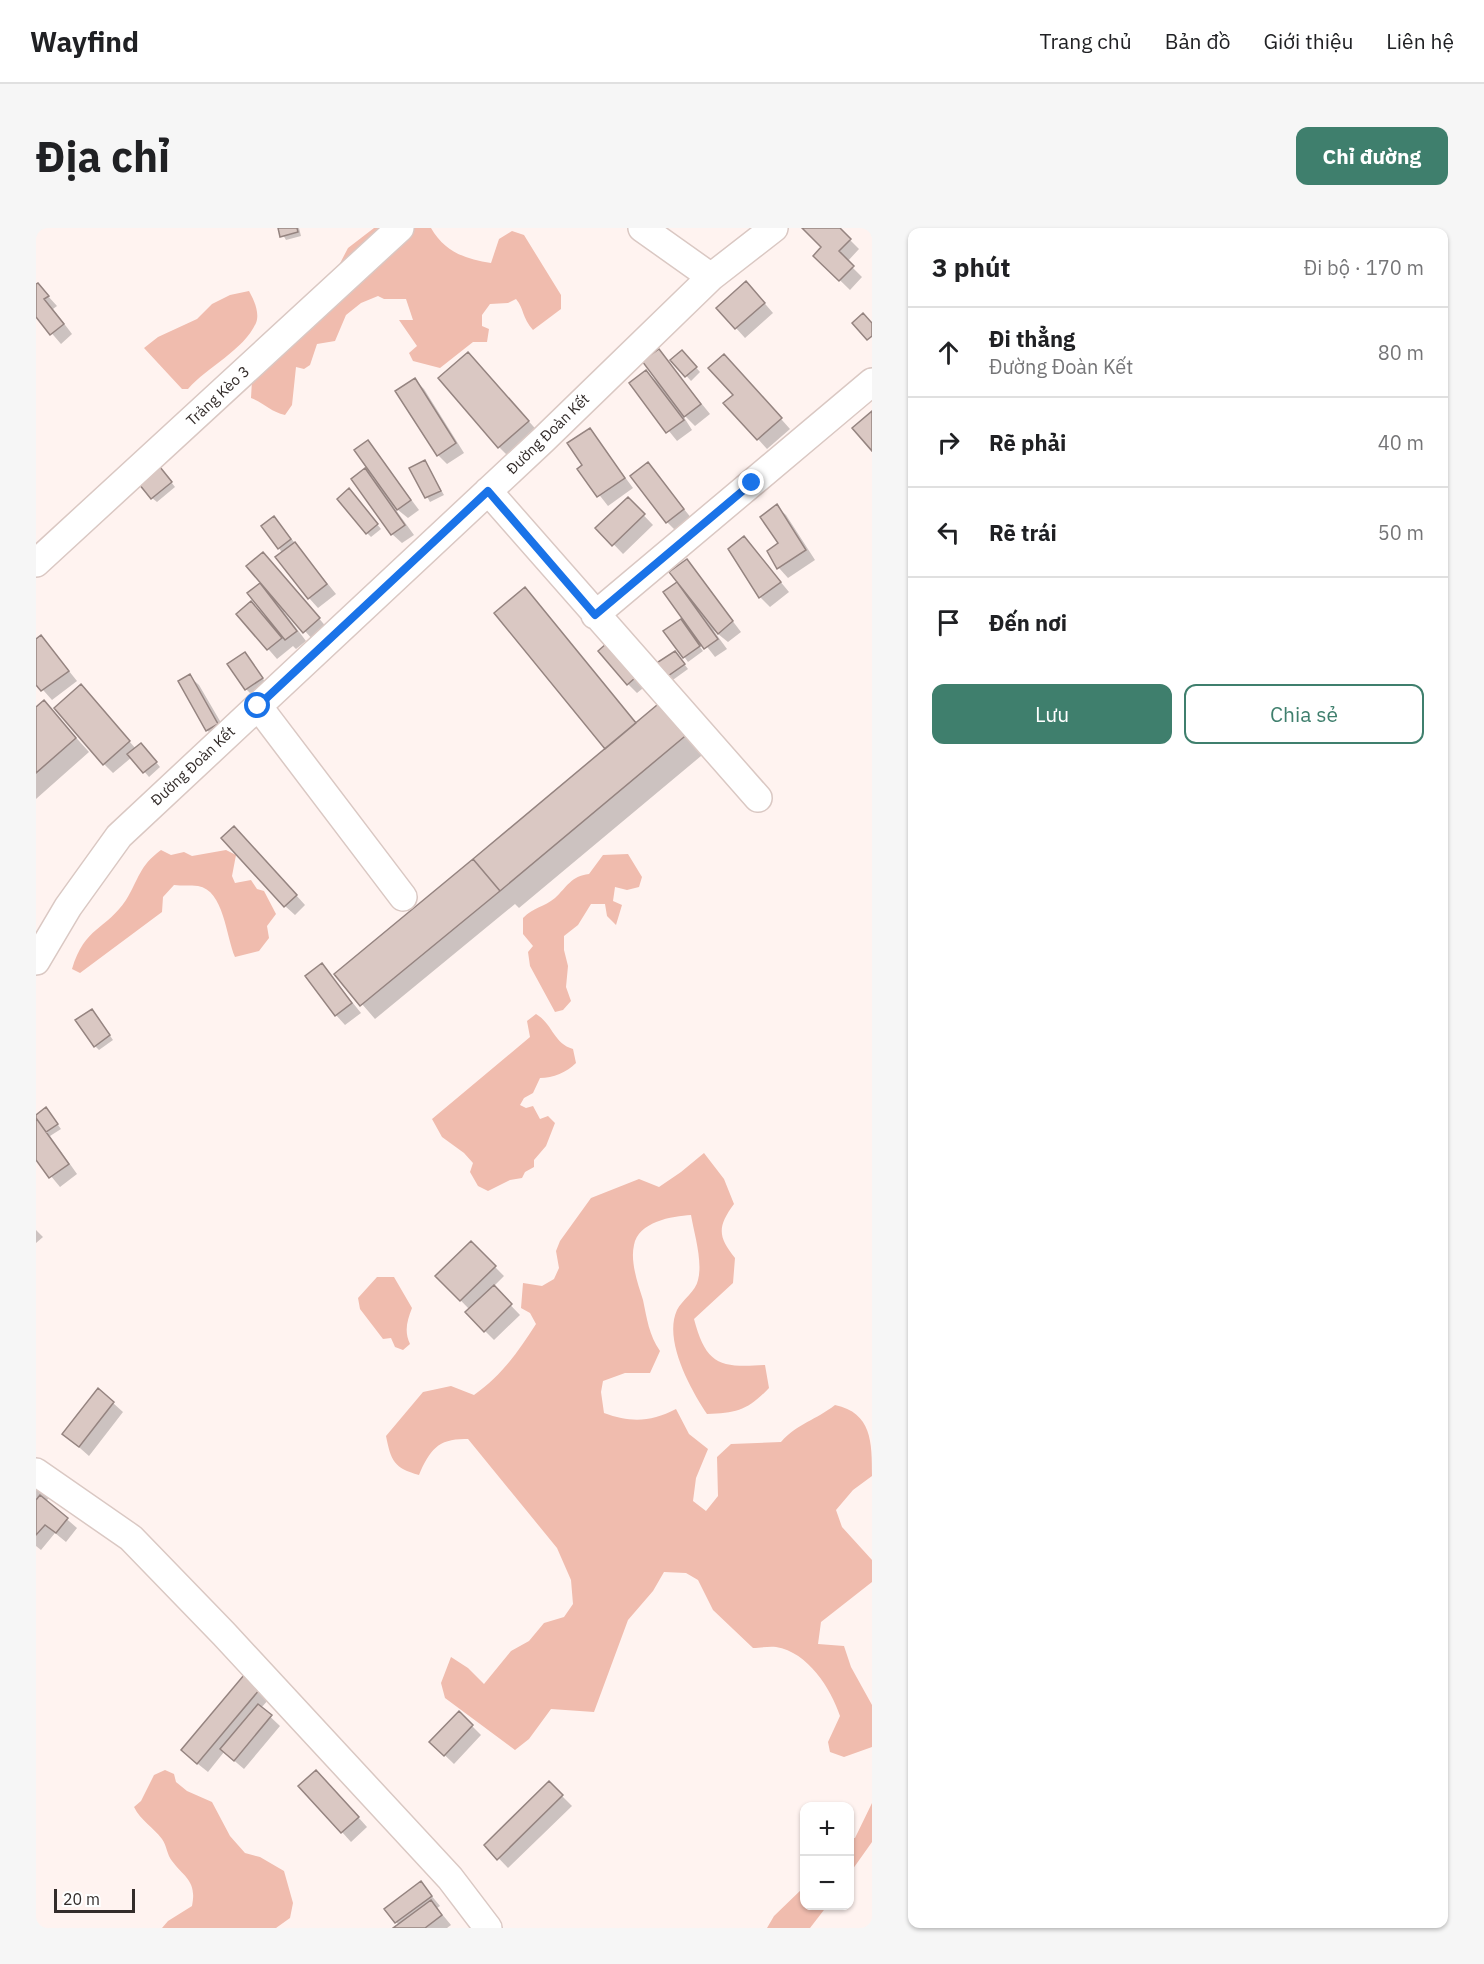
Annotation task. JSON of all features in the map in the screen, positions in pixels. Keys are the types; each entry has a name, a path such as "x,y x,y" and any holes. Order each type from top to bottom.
{"street":[{"name":"Trảng Kèo 3","path":"36,563 400,228"},
{"path":"642,228 711,277"},
{"name":"Đường Đoàn Kết","path":"36,961 68,907 119,836 488,491 711,277 774,228"},
{"path":"595,615 872,382"},
{"path":"488,491 758,798"},
{"path":"258,706 403,897"},
{"path":"36,1472 131,1538 224,1634 450,1878 488,1928"}],"shaded area":[{"path":"374,228 431,228 449,249 473,259 491,263 499,239 512,231 524,235 561,295 561,309 533,330 516,299 508,303 490,304 482,315 482,326 489,329 487,342 473,342 440,368 413,361 409,353 417,346 399,320 413,320 406,299 384,299 378,296 361,303 346,315 335,341 317,344 310,365 304,369 296,367 292,405 285,415 251,398 252,380 337,269 348,248"},
{"path":"249,291 257,311 256,323 250,333 243,342 188,389 182,389 144,348 158,337 197,319 212,304 230,295"},
{"path":"161,850 171,855 184,852 192,856 226,850 236,855 232,876 235,883 251,880 257,889 264,891 276,914 267,926 269,938 259,951 235,957 223,916 213,896 207,889 198,886 174,885 163,897 162,912 80,973 72,969 83,944 118,910 144,867"},
{"path":"628,854 642,877 639,887 627,890 615,887 613,901 622,905 616,925 607,916 605,904 591,904 578,925 564,936 564,950 568,966 566,987 571,1001 563,1010 555,1012 530,966 528,952 533,946 523,934 523,918 555,898 573,880 589,874 603,855"},
{"path":"536,1014 542,1018 561,1042 573,1049 576,1063 560,1074 540,1078 533,1093 524,1098 520,1105 526,1108 533,1106 540,1119 548,1116 555,1123 546,1146 534,1160 534,1167 525,1172 522,1178 510,1180 488,1191 478,1186 470,1172 473,1163 464,1153 442,1137 432,1119 530,1037 527,1021"},
{"path":"704,1153 724,1179 734,1204 722,1226 722,1232 725,1244 735,1258 733,1283 694,1319 704,1346 710,1355 726,1364 737,1366 765,1365 769,1388 755,1401 741,1409 707,1414 694,1392 676,1350 674,1322 677,1310 697,1284 699,1256 691,1215 675,1217 657,1222 642,1231 637,1237 633,1252 635,1273 649,1327 660,1351 650,1373 625,1373 603,1381 601,1392 604,1413 641,1420 658,1417 676,1409 689,1434 708,1449 696,1478 693,1501 706,1511 718,1496 717,1457 731,1444 781,1442 794,1430 835,1405 847,1409 863,1422 870,1441 872,1476 853,1490 836,1510 842,1527 872,1560 872,1582 821,1622 818,1644 844,1646 851,1667 872,1705 872,1747 844,1757 830,1752 828,1742 840,1716 831,1695 817,1673 788,1650 773,1647 753,1648 713,1610 698,1580 686,1573 664,1572 653,1591 628,1620 594,1712 551,1709 529,1739 515,1750 445,1698 441,1683 451,1657 468,1668 484,1684 511,1651 529,1641 544,1623 564,1617 573,1604 571,1580 557,1548 468,1439 450,1441 437,1447 427,1458 419,1475 404,1469 395,1462 386,1436 423,1392 451,1386 474,1395 509,1362 536,1324 530,1313 521,1308 523,1283 542,1286 554,1279 559,1268 556,1251 560,1241 591,1198 639,1179 659,1187"},
{"path":"377,1277 394,1277 412,1308 407,1326 410,1344 403,1350 395,1347 391,1338 383,1339 360,1309 358,1298"},
{"path":"165,1770 174,1774 176,1782 187,1791 212,1802 230,1836 245,1853 260,1857 284,1871 293,1903 290,1918 276,1928 162,1928 168,1921 192,1906 193,1898 189,1880 170,1859 162,1839 134,1807 141,1801 154,1775"},
{"path":"872,1803 872,1842 854,1867 855,1838"},
{"path":"800,1891 800,1910 824,1910 810,1928 767,1928 774,1916"}],"building":[{"path":"278,228 297,228 298,232 280,237"},
{"path":"802,228 840,228 851,239 839,251 854,266 839,281 813,256 821,247"},
{"path":"746,281 765,303 735,329 716,308"},
{"path":"38,283 49,296 44,299 64,324 50,335 36,317 36,284"},
{"path":"863,313 872,323 872,336 867,340 852,323"},
{"path":"659,349 701,404 684,417 642,361"},
{"path":"682,350 697,367 685,377 670,360"},
{"path":"468,352 529,421 498,448 438,378"},
{"path":"724,354 782,418 757,440 723,403 733,395 708,368"},
{"path":"646,370 684,420 666,433 629,383"},
{"path":"415,378 456,443 437,456 395,391"},
{"path":"872,411 872,451 852,428"},
{"path":"590,428 625,478 597,497 577,469 582,465 567,443"},
{"path":"368,440 411,500 397,510 354,450"},
{"path":"425,460 441,491 425,498 409,468"},
{"path":"648,462 684,509 666,523 630,476"},
{"path":"160,467 172,482 151,499 139,484"},
{"path":"365,468 405,525 391,535 351,479"},
{"path":"349,488 378,524 366,534 337,499"},
{"path":"628,497 645,514 612,546 595,528"},
{"path":"777,504 806,550 777,569 767,551 778,543 760,517"},
{"path":"274,516 291,539 278,549 261,526"},
{"path":"744,536 781,582 759,598 728,549"},
{"path":"295,542 327,584 308,599 275,557"},
{"path":"263,552 320,618 303,633 246,566"},
{"path":"687,559 733,621 718,634 669,572"},
{"path":"677,582 718,639 704,649 663,592"},
{"path":"260,583 297,631 285,640 247,593"},
{"path":"525,587 636,723 605,749 494,613"},
{"path":"251,601 282,638 267,650 236,614"},
{"path":"681,619 700,646 683,658 663,631"},
{"path":"41,635 69,671 41,691 36,685 36,639"},
{"path":"616,635 644,670 627,685 598,651"},
{"path":"675,651 685,664 665,678 655,664"},
{"path":"245,652 263,678 245,690 227,664"},
{"path":"190,674 218,724 206,731 178,681"},
{"path":"81,684 130,741 103,765 54,708"},
{"path":"44,700 76,738 36,773 36,707"},
{"path":"663,700 690,732 500,891 473,859"},
{"path":"141,743 157,762 143,773 127,754"},
{"path":"234,826 297,895 284,907 221,838"},
{"path":"473,859 500,891 360,1006 334,974"},
{"path":"322,963 352,1003 335,1016 305,976"},
{"path":"92,1009 110,1035 94,1047 75,1020"},
{"path":"46,1107 58,1124 46,1132 36,1115"},
{"path":"36,1118 69,1164 49,1178 36,1160"},
{"path":"471,1241 496,1266 460,1301 435,1276"},
{"path":"494,1285 512,1304 484,1332 465,1312"},
{"path":"98,1388 114,1402 79,1447 62,1434"},
{"path":"40,1495 68,1518 56,1533 45,1525 36,1535 36,1500"},
{"path":"244,1675 260,1689 197,1764 181,1750"},
{"path":"258,1704 272,1715 234,1761 220,1749"},
{"path":"459,1711 473,1725 444,1756 429,1742"},
{"path":"316,1770 359,1817 341,1833 298,1786"},
{"path":"549,1781 563,1795 497,1860 484,1845"},
{"path":"421,1881 432,1896 395,1923 384,1909"},
{"path":"431,1900 442,1915 425,1928 393,1928"}],"route":[{"path":"258,706 488,491 595,615 752,483"}]}
